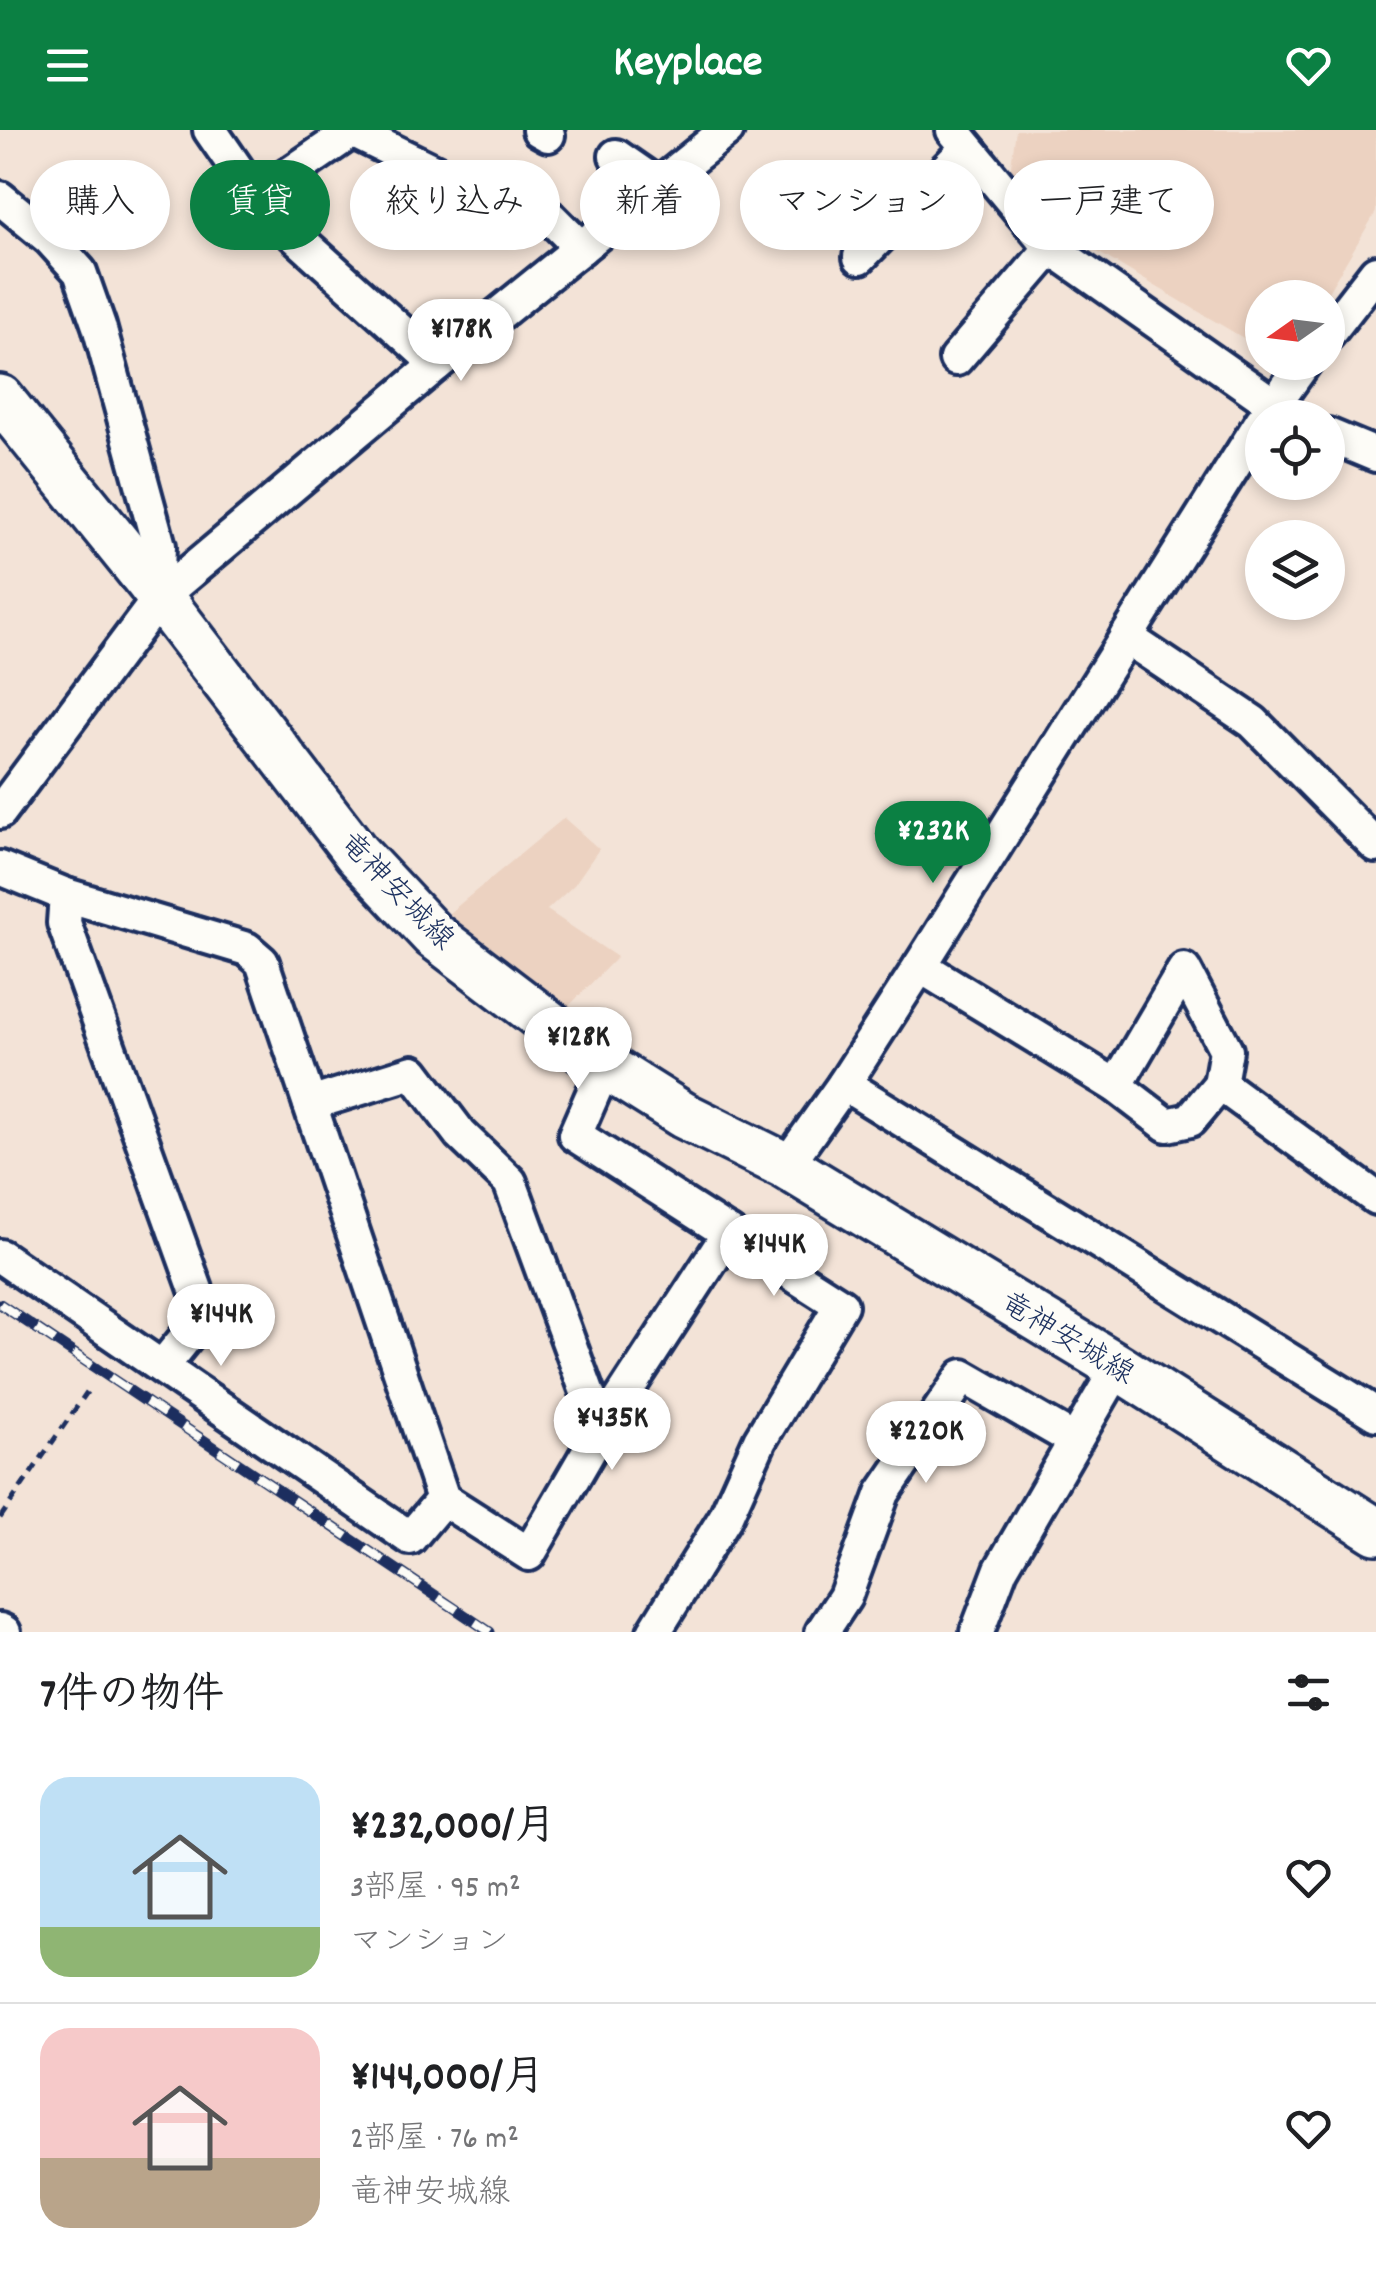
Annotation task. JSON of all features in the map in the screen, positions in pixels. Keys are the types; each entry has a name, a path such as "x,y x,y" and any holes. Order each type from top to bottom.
{"street":[{"path":"210,130 231,160"},
{"path":"309,160 353,130 487,197 551,218 580,247"},
{"path":"690,160 728,130"},
{"path":"860,257 960,139 1004,192"},
{"path":"616,156 622,160"},
{"path":"0,198 50,239 80,272 99,326 159,546 156,590"},
{"path":"0,812 156,590 580,249"},
{"path":"314,250 437,364"},
{"path":"956,359 1049,250"},
{"path":"1054,250 1253,400"},
{"path":"1345,312 1376,272"},
{"name":"竜神安城線","path":"0,398 156,590 358,854 433,936 605,1066 682,1115 786,1166 1118,1367 1376,1531"},
{"path":"1345,442 1376,455"},
{"path":"786,1166 844,1084 1126,637 1245,457"},
{"path":"1126,637 1253,722 1376,846"},
{"path":"0,868 66,895 247,949 262,962 443,1499 529,1554 601,1430 729,1233"},
{"path":"66,895 64,923 202,1309 201,1319 162,1367"},
{"path":"920,966 1116,1086 1167,1125 1190,1120 1220,1084 1226,1050 1184,970 1116,1086"},
{"path":"605,1066 575,1136 841,1305 760,1440 725,1518 654,1632"},
{"path":"310,1104 413,1072 460,1134 510,1182 601,1430"},
{"path":"844,1084 1376,1414"},
{"path":"1220,1084 1376,1198"},
{"path":"0,1256 410,1538 443,1499"},
{"path":"977,1632 1000,1569 1118,1367"},
{"path":"822,1632 845,1597 883,1494 963,1376 1074,1440"}],"path":[{"path":"0,1518 88,1392"}],"shaded area":[{"path":"1016,130 1376,130 1376,212 1335,280 1245,280 1245,339 1094,250 1214,250 1214,160 1012,160"},
{"path":"564,818 599,849 574,885 547,910 617,957 559,1016 442,919"}],"railway":[{"path":"0,1304 490,1632"}]}
